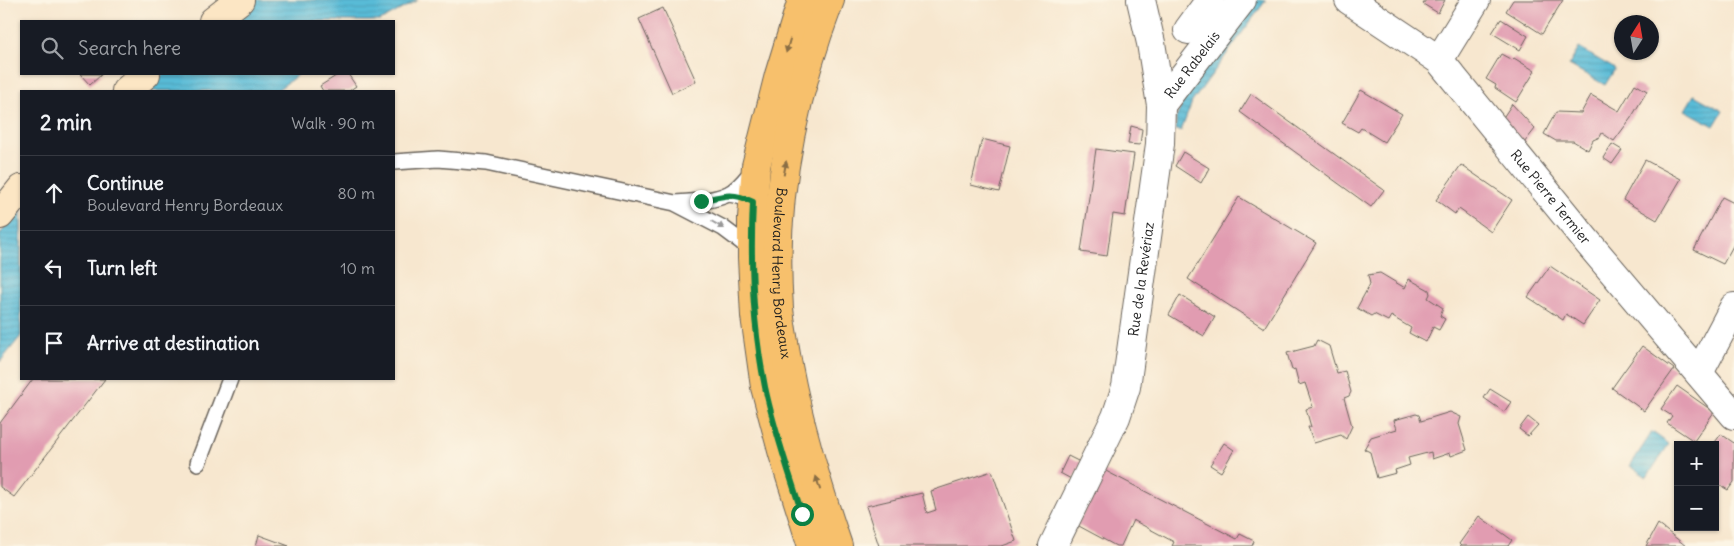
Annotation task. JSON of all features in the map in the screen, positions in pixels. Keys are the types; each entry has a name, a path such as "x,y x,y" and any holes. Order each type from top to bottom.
{"main road":[{"name":"Boulevard Henry Bordeaux","path":"802,0 779,75 756,166 741,198 752,258 755,316 765,387 838,546"},
{"name":"Boulevard Henry Bordeaux","path":"812,546 796,451 791,384 779,310 777,260 784,170 803,82 830,0"}],"street":[{"path":"214,20 240,0"},
{"name":"Rue de la Revériaz","path":"1053,546 1116,417 1126,387 1160,144 1161,105 1151,43 1141,0"},
{"path":"1188,30 1210,0"},
{"name":"Rue Rabelais","path":"1161,105 1242,0"},
{"name":"Rue Pierre Termier","path":"1349,0 1439,60 1585,239 1734,415"},
{"path":"1439,60 1476,0"},
{"path":"127,90 145,75"},
{"path":"0,215 20,190"},
{"path":"1699,373 1734,307"},
{"name":"Boulevard Henry Bordeaux","path":"796,451 827,546"}],"lane":[{"path":"395,162 438,159 486,163 674,203 723,228 743,243 752,258"},
{"path":"674,203 741,198 760,208 766,221 767,313 785,417 796,451"},
{"path":"198,463 230,380"}],"water":[{"path":"256,0 418,0 382,20 228,20"},
{"path":"1253,0 1266,0 1192,102 1181,131 1176,130 1176,118 1184,100 1228,32"},
{"path":"1579,48 1615,69 1605,85 1569,65"},
{"path":"162,75 298,75 277,90 145,90"},
{"path":"1694,95 1723,111 1714,126 1685,110"},
{"path":"20,208 20,337 0,362 0,234"},
{"path":"1652,432 1669,444 1647,477 1630,466"}],"building":[{"path":"1426,0 1445,0 1438,13 1423,4"},
{"path":"1513,0 1563,0 1542,34 1506,11"},
{"path":"663,8 696,81 672,93 639,19"},
{"path":"1501,19 1528,36 1520,50 1492,33"},
{"path":"1501,54 1512,60 1514,58 1535,71 1516,102 1495,88 1496,85 1486,79"},
{"path":"81,75 101,75 90,85"},
{"path":"337,75 349,75 356,86 350,90 322,90 320,86"},
{"path":"1635,84 1647,91 1631,118 1614,141 1602,133 1600,137 1593,140 1588,150 1573,141 1556,141 1544,134 1556,112 1581,113 1591,95 1619,111"},
{"path":"1361,90 1402,114 1384,142 1361,128 1358,132 1342,123"},
{"path":"1251,94 1384,190 1371,207 1240,112"},
{"path":"1512,104 1535,129 1524,143 1502,119"},
{"path":"1131,126 1142,129 1140,145 1128,144"},
{"path":"982,139 1010,146 999,192 971,185"},
{"path":"1612,144 1622,150 1612,164 1603,158"},
{"path":"1096,149 1134,154 1125,216 1113,214 1107,256 1081,252"},
{"path":"1183,152 1209,168 1201,183 1175,166"},
{"path":"1645,160 1681,179 1657,220 1623,200"},
{"path":"1461,165 1512,200 1491,232 1459,209 1455,214 1436,200"},
{"path":"1239,197 1316,243 1264,328 1188,279"},
{"path":"1722,197 1734,203 1734,244 1723,264 1694,250"},
{"path":"1550,266 1600,300 1583,325 1566,314 1563,320 1528,297"},
{"path":"1380,273 1405,288 1409,279 1429,290 1428,298 1443,308 1440,316 1445,319 1439,330 1433,327 1426,342 1409,333 1411,328 1391,316 1388,321 1374,314 1371,316 1357,308 1370,284 1368,275"},
{"path":"1180,295 1215,317 1204,336 1169,315"},
{"path":"1317,340 1329,346 1337,373 1345,371 1351,392 1349,396 1344,398 1352,426 1346,439 1341,435 1314,443 1308,427 1311,427 1306,409 1313,407 1305,383 1299,385 1295,369 1292,370 1287,353 1314,346"},
{"path":"1642,346 1674,369 1644,411 1612,388"},
{"path":"32,380 104,380 14,497 0,487 0,423"},
{"path":"1677,386 1714,412 1694,441 1667,423 1672,416 1661,409"},
{"path":"1490,389 1511,402 1504,412 1484,398"},
{"path":"1450,412 1461,417 1459,424 1467,450 1451,456 1450,453 1432,459 1431,452 1408,458 1410,465 1395,470 1396,473 1377,478 1370,452 1364,449 1371,437 1397,429 1394,420 1416,414 1419,415 1421,421"},
{"path":"1528,417 1538,425 1528,436 1519,429"},
{"path":"1721,434 1734,443 1734,482 1728,490 1719,484 1719,441 1716,441"},
{"path":"1224,443 1234,450 1221,472 1210,465"},
{"path":"1068,456 1082,463 1073,480 1060,473"},
{"path":"1104,470 1237,539 1240,534 1254,541 1252,546 1172,546 1174,542 1133,520 1121,546 1116,546 1077,525"},
{"path":"992,471 1016,541 1002,546 879,546 866,506 922,493 927,513 936,510 931,491"},
{"path":"1479,516 1512,540 1508,546 1461,546 1459,544"},
{"path":"1658,524 1686,546 1646,546"},
{"path":"259,535 289,546 256,546"}],"route":[{"path":"701,201 729,194 742,196 753,202 752,258 755,316 765,387 802,514"}]}
